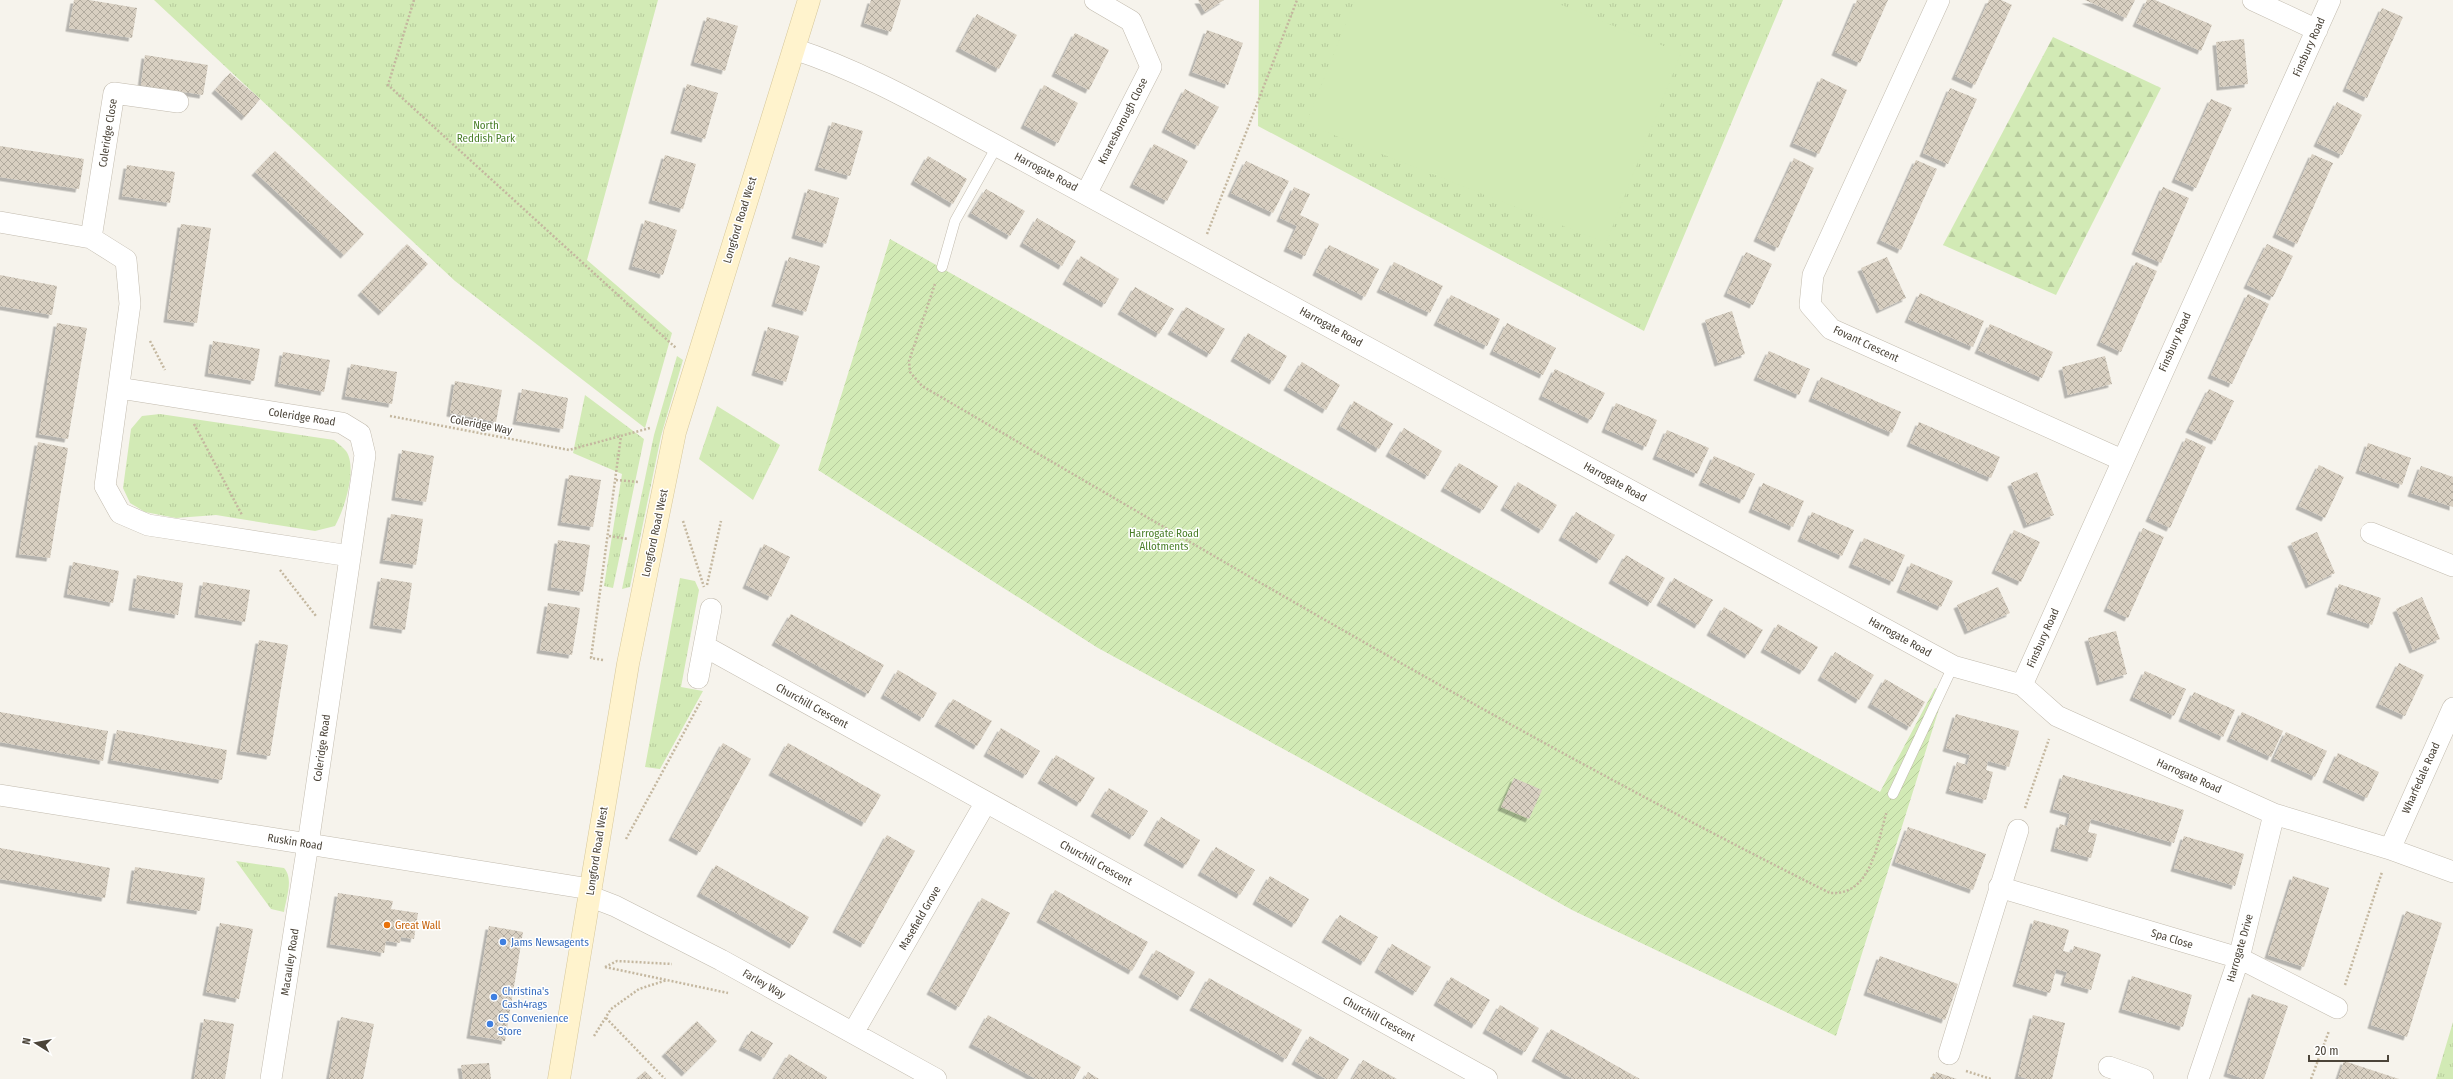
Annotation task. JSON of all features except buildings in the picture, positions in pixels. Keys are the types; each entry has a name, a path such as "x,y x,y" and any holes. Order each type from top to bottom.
{"street":[{"name":"Longford Road West","path":"559,1079 628,664 675,432 697,355 809,0"},
{"name":"Knaresborough Close","path":"1086,194 1151,67 1131,21 1095,0"},
{"name":"Fovant Crescent","path":"1939,0 1813,274 1810,306 1831,329 2122,460"},
{"path":"2254,0 2317,30"},
{"name":"Finsbury Road","path":"2022,685 2330,0"},
{"name":"Harrogate Road","path":"794,49 818,57 884,87 997,146 1953,666 2022,685 2057,716 2274,814 2390,849 2453,872"},
{"name":"Coleridge Close","path":"91,238 114,93 178,102"},
{"path":"0,222 91,238 126,260 130,304 106,486 120,513 148,525 350,556"},
{"name":"Coleridge Road","path":"119,388 342,423 360,434 366,455 308,844"},
{"path":"2371,533 2453,566"},
{"path":"698,678 711,609"},
{"name":"Churchill Crescent","path":"704,646 1487,1079"},
{"name":"Wharfedale Road","path":"2390,849 2453,708"},
{"name":"Ruskin Road","path":"0,795 308,844 590,893"},
{"name":"Masefield Grove","path":"853,1033 986,802"},
{"name":"Harrogate Drive","path":"2198,1079 2239,958 2274,814"},
{"path":"1949,1054 2018,830"},
{"name":"Macauley Road","path":"271,1079 308,844"},
{"name":"Spa Close","path":"2000,887 2239,958 2337,1008"},
{"name":"Farley Way","path":"590,893 721,960 936,1079"},
{"path":"2108,1067 2143,1079"}],"lane":[{"path":"942,268 954,221 997,146"},
{"path":"1893,794 1953,666"}],"path":[{"path":"414,0 388,85 674,348 697,355"},
{"path":"1199,255 1297,0"},
{"path":"942,268 911,351 910,372 916,381 1375,650 1683,817 1830,893 1840,894 1849,891 1858,885 1866,875 1893,794"},
{"path":"148,337 257,542 338,643"},
{"name":"Coleridge Way","path":"390,416 569,450 621,436"},
{"path":"604,660 592,658 621,436 650,428"},
{"path":"616,480 637,482"},
{"path":"684,521 705,592 721,521"},
{"path":"609,536 625,538"},
{"path":"626,839 709,686 698,678"},
{"path":"2018,830 2057,716"},
{"path":"2311,1079 2337,1008 2390,849"},
{"path":"605,967 617,960 678,964"},
{"path":"599,966 729,993"},
{"path":"594,1036 611,1009 639,989 668,980"},
{"path":"606,1018 665,1079"}],"green space":[{"name":"North Reddish Park","path":"154,0 658,0 587,260 672,333 645,428 455,281"},
{"path":"1259,0 1783,0 1644,331 1258,126"},
{"path":"1355,0 1549,0 1681,53 1606,243 1306,124"},
{"path":"2053,37 2161,88 2056,295 1943,245"},
{"name":"Harrogate Road Allotments","path":"890,239 1578,626 1880,792 1935,688 1944,693 1836,1036 1572,910 1311,764 1098,648 818,470"},
{"path":"677,356 683,360 661,436 630,587 622,589 654,435"},
{"path":"585,395 644,439 613,588 604,586 622,474 573,453"},
{"path":"717,406 780,445 753,500 699,459"},
{"path":"160,414 334,440 346,451 351,468 346,500 335,526 315,531 216,515 176,518 145,512 130,503 123,488 131,429 142,416"},
{"path":"680,578 695,581 699,590 681,687 703,691 660,769 645,767"},
{"path":"236,861 284,868 287,872 289,883 284,912 271,909"},
{"path":"2453,1022 2453,1079 2436,1079"}],"place":[{"name":"Great Wall","path":"387,925"},
{"name":"Jams Newsagents","path":"503,942"},
{"name":"Christina's Cash4rags","path":"494,997"},
{"name":"CS Convenience Store","path":"490,1024"}]}
